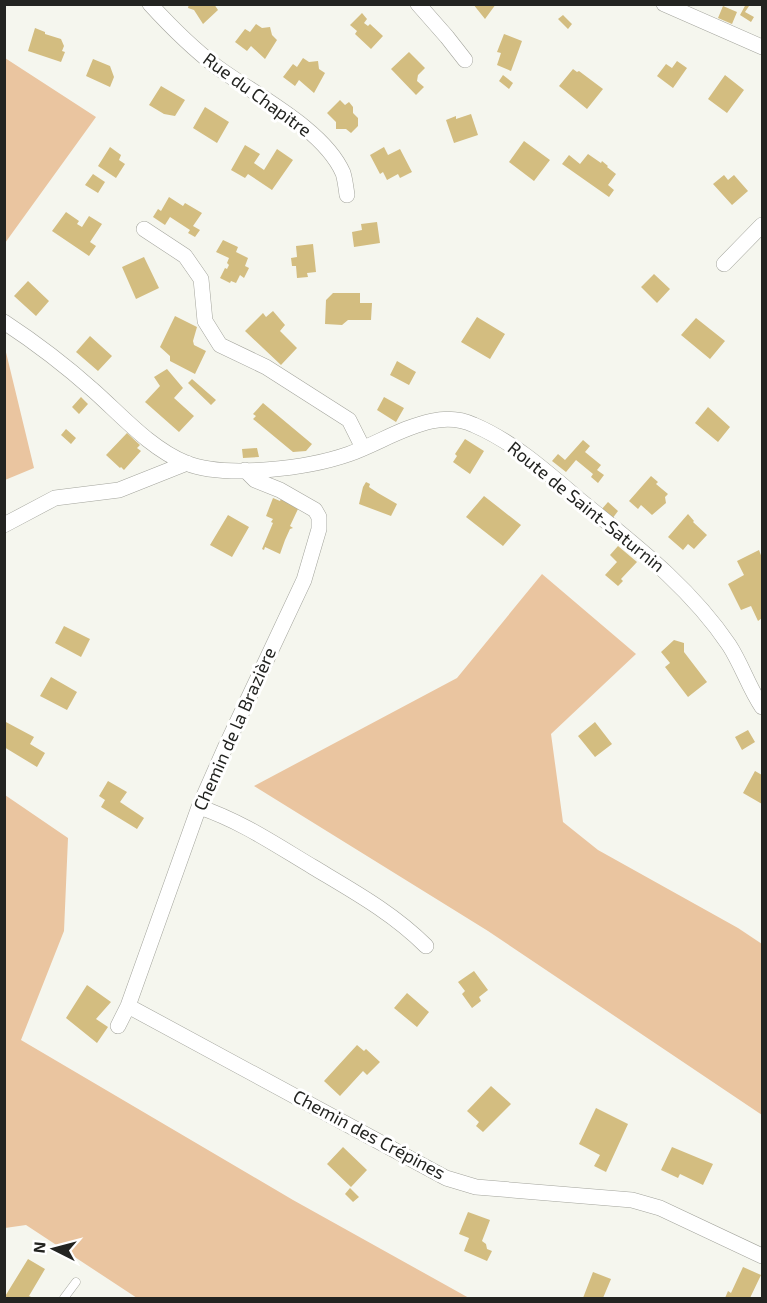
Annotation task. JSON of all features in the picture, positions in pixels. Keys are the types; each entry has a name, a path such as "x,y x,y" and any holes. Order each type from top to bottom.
{"street":[{"name":"Rue du Chapitre","path":"150,4 191,46 320,141 334,157 344,174 346,195"},
{"path":"418,4 465,60"},
{"path":"664,4 762,47"},
{"path":"724,264 762,225"},
{"path":"144,230 185,256 201,279 205,321 220,345 266,368 349,420 363,448"},
{"name":"Route de Saint-Saturnin","path":"4,322 38,344 138,431 167,453 187,463 212,470 245,470 308,464 349,454 432,420 455,419 474,425 503,440 532,461 663,568 695,602 730,646 762,708"},
{"path":"4,525 56,498 120,490 187,463"},
{"name":"Chemin de la Brazière","path":"118,1026 128,1006 199,807 304,580 319,529 319,517 315,510 280,490 255,480 245,470"},
{"path":"199,807 226,816 367,898 409,929 426,946"},
{"name":"Chemin des Crépines","path":"128,1006 446,1178 476,1187 632,1200 660,1208 762,1256"}],"lane":[{"path":"64,1299 76,1282"}],"shaded area":[{"path":"5,58 96,117 5,243"},
{"path":"4,344 34,468 5,480 4,480"},
{"path":"542,574 636,654 551,734 563,822 598,850 738,928 762,944 762,1115 488,931 254,786 457,678"},
{"path":"5,795 68,838 64,931 21,1040 293,1200 469,1298 137,1298 26,1225 5,1228"}],"building":[{"path":"189,4 214,4 218,10 203,24 194,10 188,8"},
{"path":"473,4 496,4 485,19"},
{"path":"746,4 749,6 745,12 754,17 751,22 740,15"},
{"path":"723,6 737,12 732,24 718,18"},
{"path":"362,13 367,19 364,23 368,26 370,24 383,36 371,49 355,34 357,31 350,25"},
{"path":"563,15 572,24 568,29 558,19"},
{"path":"256,24 262,28 270,27 272,35 277,40 265,59 251,46 247,51 235,42 245,29 250,32"},
{"path":"35,28 61,39 64,46 62,51 65,52 61,62 28,51"},
{"path":"504,34 522,41 511,71 497,65 501,53 497,52"},
{"path":"409,52 425,68 418,75 417,81 424,87 416,95 391,69"},
{"path":"303,58 309,62 318,61 319,69 325,73 314,93 299,80 295,86 283,77 293,64 297,67"},
{"path":"93,59 110,66 114,77 110,87 86,76"},
{"path":"677,61 687,68 673,88 657,76 666,64 672,68"},
{"path":"573,69 603,89 587,109 559,86"},
{"path":"503,75 513,83 509,89 499,81"},
{"path":"725,75 744,90 727,113 708,99"},
{"path":"161,86 185,100 175,116 164,114 149,105"},
{"path":"340,100 345,105 349,102 353,107 353,113 358,118 358,126 351,133 346,129 336,129 336,122 327,113"},
{"path":"205,107 229,122 217,143 193,128"},
{"path":"471,114 478,135 454,143 446,120"},
{"path":"524,141 550,160 534,181 509,162"},
{"path":"245,145 260,154 254,163 264,170 277,149 293,160 272,190 248,174 245,178 231,170"},
{"path":"110,147 121,155 119,160 125,164 116,178 98,166"},
{"path":"384,147 388,155 400,149 412,172 400,178 398,174 387,180 383,172 380,174 370,155"},
{"path":"588,154 601,163 602,161 616,174 608,185 614,190 609,197 562,164 569,155 580,164"},
{"path":"93,174 105,182 98,193 85,185"},
{"path":"724,175 728,180 734,175 748,191 732,205 713,184"},
{"path":"169,197 183,206 185,203 202,213 193,226 200,230 195,237 188,233 190,230 170,217 165,225 153,217 158,209 161,211"},
{"path":"66,212 79,221 77,224 82,227 89,216 102,224 90,242 96,246 89,256 52,231"},
{"path":"377,222 380,243 354,247 352,232 362,230 361,224"},
{"path":"223,240 238,247 236,252 248,258 245,266 249,268 244,278 240,275 236,283 220,278 229,265 227,263 229,258 216,252"},
{"path":"313,244 316,272 307,273 308,277 297,278 296,266 292,266 291,258 297,257 296,246"},
{"path":"144,257 159,288 136,299 122,267"},
{"path":"654,274 670,289 657,303 641,287"},
{"path":"28,281 49,301 36,316 14,296"},
{"path":"333,293 360,293 360,303 372,303 371,320 348,320 342,325 325,324 326,300"},
{"path":"273,311 285,325 280,331 297,348 281,365 245,331 263,313 266,317"},
{"path":"175,316 197,327 194,345 206,351 195,374 170,361 170,356 160,347"},
{"path":"477,317 505,334 490,359 461,342"},
{"path":"696,318 725,341 710,359 681,335"},
{"path":"90,336 112,356 98,371 76,352"},
{"path":"397,361 416,372 409,385 390,375"},
{"path":"167,369 183,388 174,398 194,416 179,432 145,402 160,386 154,377"},
{"path":"192,379 216,400 211,405 188,383"},
{"path":"81,397 88,404 79,414 72,407"},
{"path":"384,397 404,408 396,422 377,410"},
{"path":"263,403 312,444 306,451 293,452 253,419 256,416 253,414"},
{"path":"708,407 730,427 718,442 695,423"},
{"path":"66,429 76,438 71,444 61,435"},
{"path":"127,433 140,445 137,448 141,451 124,470 106,455"},
{"path":"465,439 484,451 470,474 453,462 457,456 455,454"},
{"path":"583,440 590,446 585,452 601,465 597,470 604,475 598,483 591,477 593,474 576,460 566,472 552,461 558,454 565,460"},
{"path":"257,448 259,457 243,458 242,449"},
{"path":"651,476 658,482 656,484 668,494 665,497 666,503 652,515 641,505 638,509 629,501"},
{"path":"366,482 370,484 369,487 397,504 391,516 359,504"},
{"path":"484,496 521,525 503,546 466,517"},
{"path":"273,498 280,501 281,499 298,509 290,526 293,528 290,529 280,554 265,547 264,550 262,549 273,523 271,522 273,519 266,516"},
{"path":"608,502 618,511 612,519 601,510"},
{"path":"688,514 707,535 694,549 688,544 683,550 668,537"},
{"path":"228,515 249,527 232,557 210,545"},
{"path":"618,546 637,562 621,579 623,581 618,586 605,575 617,562 610,555"},
{"path":"759,550 762,558 762,618 758,621 751,606 741,610 728,584 744,575 737,561"},
{"path":"64,626 90,639 81,657 55,643"},
{"path":"674,640 684,643 684,652 707,682 688,697 665,667 670,663 661,652"},
{"path":"51,677 77,692 67,710 40,696"},
{"path":"4,721 34,737 30,744 45,753 37,767 4,747"},
{"path":"595,722 612,744 595,757 578,736"},
{"path":"748,730 755,742 742,750 735,737"},
{"path":"755,771 762,775 762,804 743,793"},
{"path":"108,781 127,792 120,802 144,818 137,829 101,807 105,800 99,796"},
{"path":"474,971 488,990 479,997 481,1001 472,1008 462,994 465,991 458,982"},
{"path":"87,985 111,1002 96,1019 108,1027 97,1043 66,1018"},
{"path":"407,993 429,1012 417,1027 394,1008"},
{"path":"357,1045 364,1051 366,1049 380,1062 367,1075 363,1071 340,1096 324,1081"},
{"path":"491,1086 511,1104 483,1132 476,1126 479,1122 467,1111"},
{"path":"596,1108 628,1124 606,1172 594,1166 600,1155 579,1144"},
{"path":"343,1147 367,1170 351,1187 327,1164"},
{"path":"672,1147 713,1164 703,1185 680,1174 678,1178 661,1170"},
{"path":"350,1188 359,1197 353,1202 345,1194"},
{"path":"468,1212 490,1220 482,1241 486,1244 487,1249 492,1251 487,1261 464,1251 469,1238 459,1234"},
{"path":"28,1259 45,1269 29,1296 33,1298 4,1298"},
{"path":"743,1267 761,1275 750,1298 725,1298 728,1291 731,1293"},
{"path":"593,1272 611,1279 603,1298 583,1298"}]}
